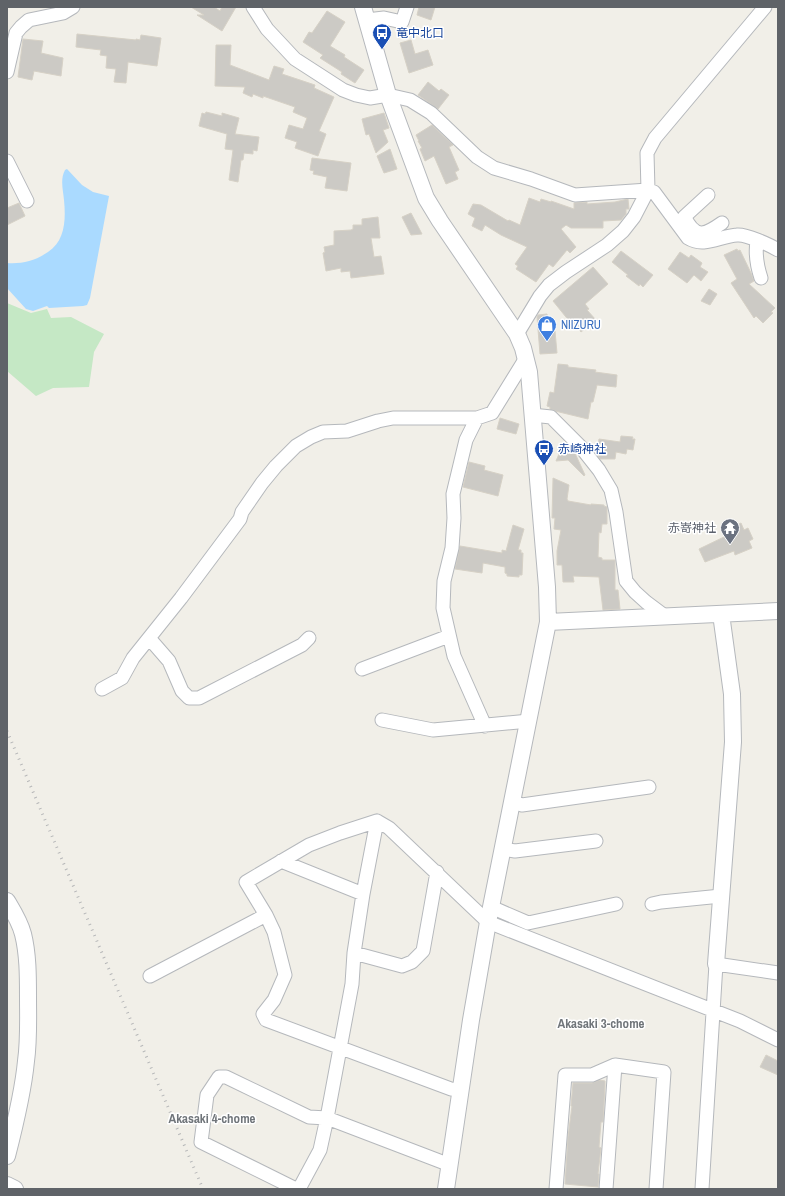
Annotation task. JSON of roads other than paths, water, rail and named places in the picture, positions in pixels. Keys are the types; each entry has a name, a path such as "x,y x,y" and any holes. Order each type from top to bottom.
{"street":[{"path":"7,72 16,33 21,27 30,20 63,13 73,7"},
{"path":"253,7 266,29 294,59 343,90 356,95 370,98 388,95 410,100 432,113 477,157 494,168 531,179 575,195 648,190 654,192 694,231 700,233 707,233 722,223"},
{"path":"407,7 402,22 365,14 388,95 426,198 517,334 526,358 529,372 547,587 548,622 490,915 471,1020 446,1189"},
{"path":"517,334 540,296 550,285 566,272 607,245 623,231 634,217 648,190 647,153 655,138 765,7"},
{"path":"7,161 27,200"},
{"path":"681,219 708,195"},
{"path":"681,219 688,238 694,242 708,242 736,235 742,235 778,250"},
{"path":"757,241 756,251 758,266 762,278"},
{"path":"102,689 122,678 133,658 235,526 240,519 242,512 262,483 296,446 311,437 324,432 347,431 392,418 477,418 492,413 526,358"},
{"path":"532,415 551,417 580,446 600,470 611,490 616,512 626,581 646,602 666,617"},
{"path":"477,418 466,440 453,494 454,518 452,548 444,581 443,608 454,656 485,726"},
{"path":"548,622 778,611"},
{"path":"702,1189 734,715 721,614"},
{"path":"362,669 449,636"},
{"path":"149,638 169,661 182,692 189,698 199,698 302,645 309,638"},
{"path":"382,720 433,730 529,721"},
{"path":"512,802 522,805 649,787"},
{"path":"377,822 363,894 354,953 352,984 341,1048 327,1118 320,1150 298,1189 275,1184 201,1142 207,1095 219,1077 226,1077 309,1117 327,1118 450,1164"},
{"path":"461,1090 451,1089 266,1020 263,1014 274,1000 285,975 274,932 266,915 246,882 309,845 340,833 377,822 389,828 437,872 490,915 740,1021 778,1040"},
{"path":"503,849 514,851 596,841"},
{"path":"281,861 363,894"},
{"path":"354,953 402,966 412,962 423,951 437,872"},
{"path":"652,904 721,896"},
{"path":"7,901 15,914 22,933 28,969 26,1061 19,1107 7,1156"},
{"path":"490,915 528,923 616,904"},
{"path":"150,976 266,915"},
{"path":"716,964 778,973"},
{"path":"606,1189 615,1065"},
{"path":"562,1189 556,1189 566,1075 592,1075 615,1065 664,1072 656,1189"},
{"path":"7,1186 15,1189"}],"water":[{"path":"67,169 82,185 93,192 109,196 90,298 87,305 83,306 49,308 47,306 33,311 26,309 7,288 7,263 18,263 33,260 48,252 58,242 64,222 65,208 62,181 63,173"}],"railway":[{"path":"7,731 203,1189"}],"place":[{"name":"竜中北口","path":"382,50"},
{"name":"NIIZURU","path":"547,342"},
{"name":"赤崎神社","path":"544,466"},
{"name":"赤嵜神社","path":"730,545"}],"district":[{"name":"Akasaki 3-chome","path":"601,1023"},
{"name":"Akasaki 4-chome","path":"212,1118"}]}
